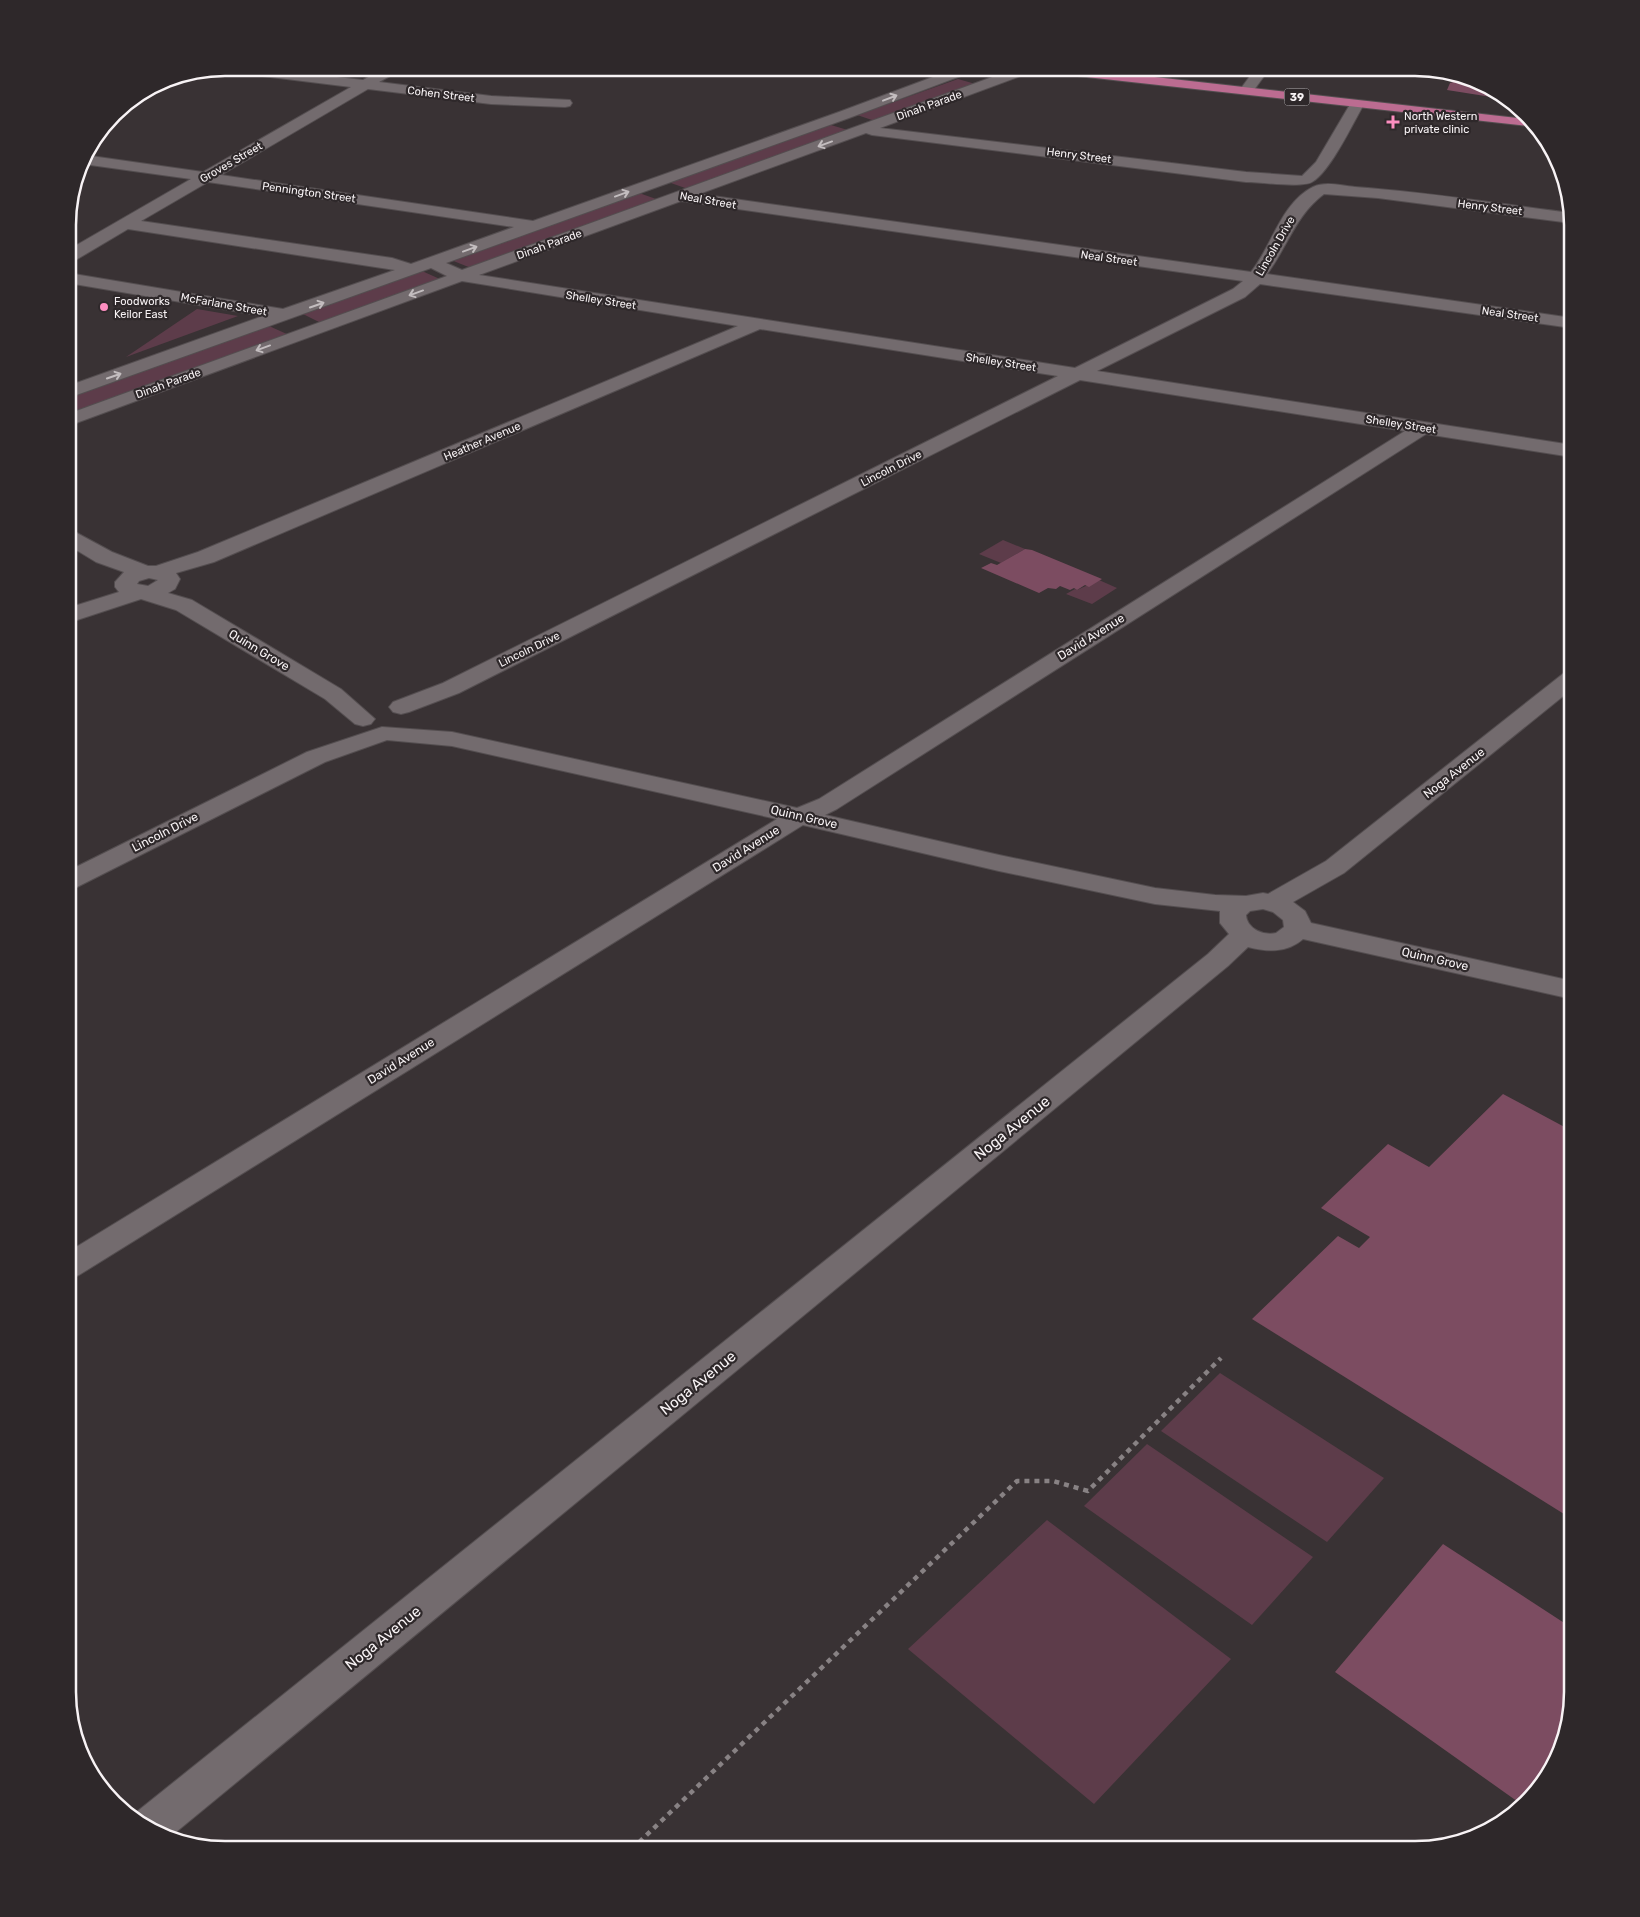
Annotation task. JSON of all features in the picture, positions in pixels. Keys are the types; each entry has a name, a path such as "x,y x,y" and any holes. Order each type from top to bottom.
{"main road":[{"name":"39","path":"1121,77 1523,123"}],"street":[{"name":"Cohen Street","path":"300,77 491,100 565,103"},
{"name":"Groves Street","path":"77,252 378,77"},
{"name":"Dinah Parade","path":"77,389 837,118 945,77"},
{"name":"Dinah Parade","path":"77,417 1005,77"},
{"path":"1246,91 1256,77"},
{"path":"1311,185 1357,104"},
{"name":"Henry Street","path":"837,118 870,127 911,134 1563,217"},
{"name":"Pennington Street","path":"91,160 536,225"},
{"name":"Neal Street","path":"648,185 680,196 1564,322"},
{"name":"Lincoln Drive","path":"402,713 1239,293 1257,278 1296,209 1306,198 1311,185"},
{"path":"125,224 392,263 412,270"},
{"name":"Shelley Street","path":"433,263 461,276 476,280 1564,450"},
{"name":"McFarlane Street","path":"77,279 287,315 308,321 310,324 307,332"},
{"name":"Heather Avenue","path":"77,612 758,324"},
{"name":"David Avenue","path":"76,1262 798,817 828,804 1422,428"},
{"name":"Quinn Grove","path":"77,541 333,694 375,728 452,739 1155,896 1241,921"},
{"name":"Noga Avenue","path":"1272,903 1335,867 1564,684"},
{"name":"Quinn Grove","path":"333,694 402,713 452,739"},
{"path":"370,712 402,713 406,728 375,728 370,712"},
{"name":"Lincoln Drive","path":"77,877 375,728"},
{"name":"Noga Avenue","path":"1297,923 1335,867"},
{"path":"1263,901 1282,906 1297,923 1294,935 1277,942 1254,940 1241,921 1263,901"},
{"name":"Noga Avenue","path":"155,1823 1218,960 1241,921"},
{"name":"Quinn Grove","path":"1297,923 1564,988"}],"path":[{"path":"641,1841 1017,1481 1036,1478 1063,1482 1088,1491 1221,1358"}],"shaded area":[{"path":"958,79 979,85 878,122 857,115"},
{"path":"831,125 851,131 688,189 668,182"},
{"path":"639,193 659,200 471,268 451,260"},
{"path":"422,271 442,280 321,323 301,313"},
{"path":"197,309 238,316 126,357"},
{"path":"269,326 289,335 77,411 77,395"},
{"path":"1003,540 1025,549 1001,563 979,554"},
{"path":"1099,580 1117,588 1092,604 1066,594 1075,589 1077,590"},
{"path":"1220,1373 1384,1478 1327,1542 1161,1431"},
{"path":"1147,1444 1313,1557 1252,1625 1084,1506"},
{"path":"1047,1520 1231,1659 1094,1804 908,1649"}],"building":[{"path":"1455,82 1490,97 1447,90 1450,83"},
{"path":"1025,549 1032,550 1102,579 1089,587 1085,585 1077,590 1074,588 1070,590 1060,586 1056,589 1048,588 1039,593 981,568 991,563 997,565"},
{"path":"1503,1094 1564,1127 1564,1514 1252,1319 1338,1236 1359,1248 1370,1237 1321,1208 1388,1144 1429,1167"},
{"path":"1443,1544 1564,1623 1564,1692 1561,1721 1556,1740 1539,1775 1516,1801 1335,1672"}],"place":[{"name":"North Western private clinic","path":"1393,122"},
{"name":"Foodworks Keilor East","path":"104,307"}]}
